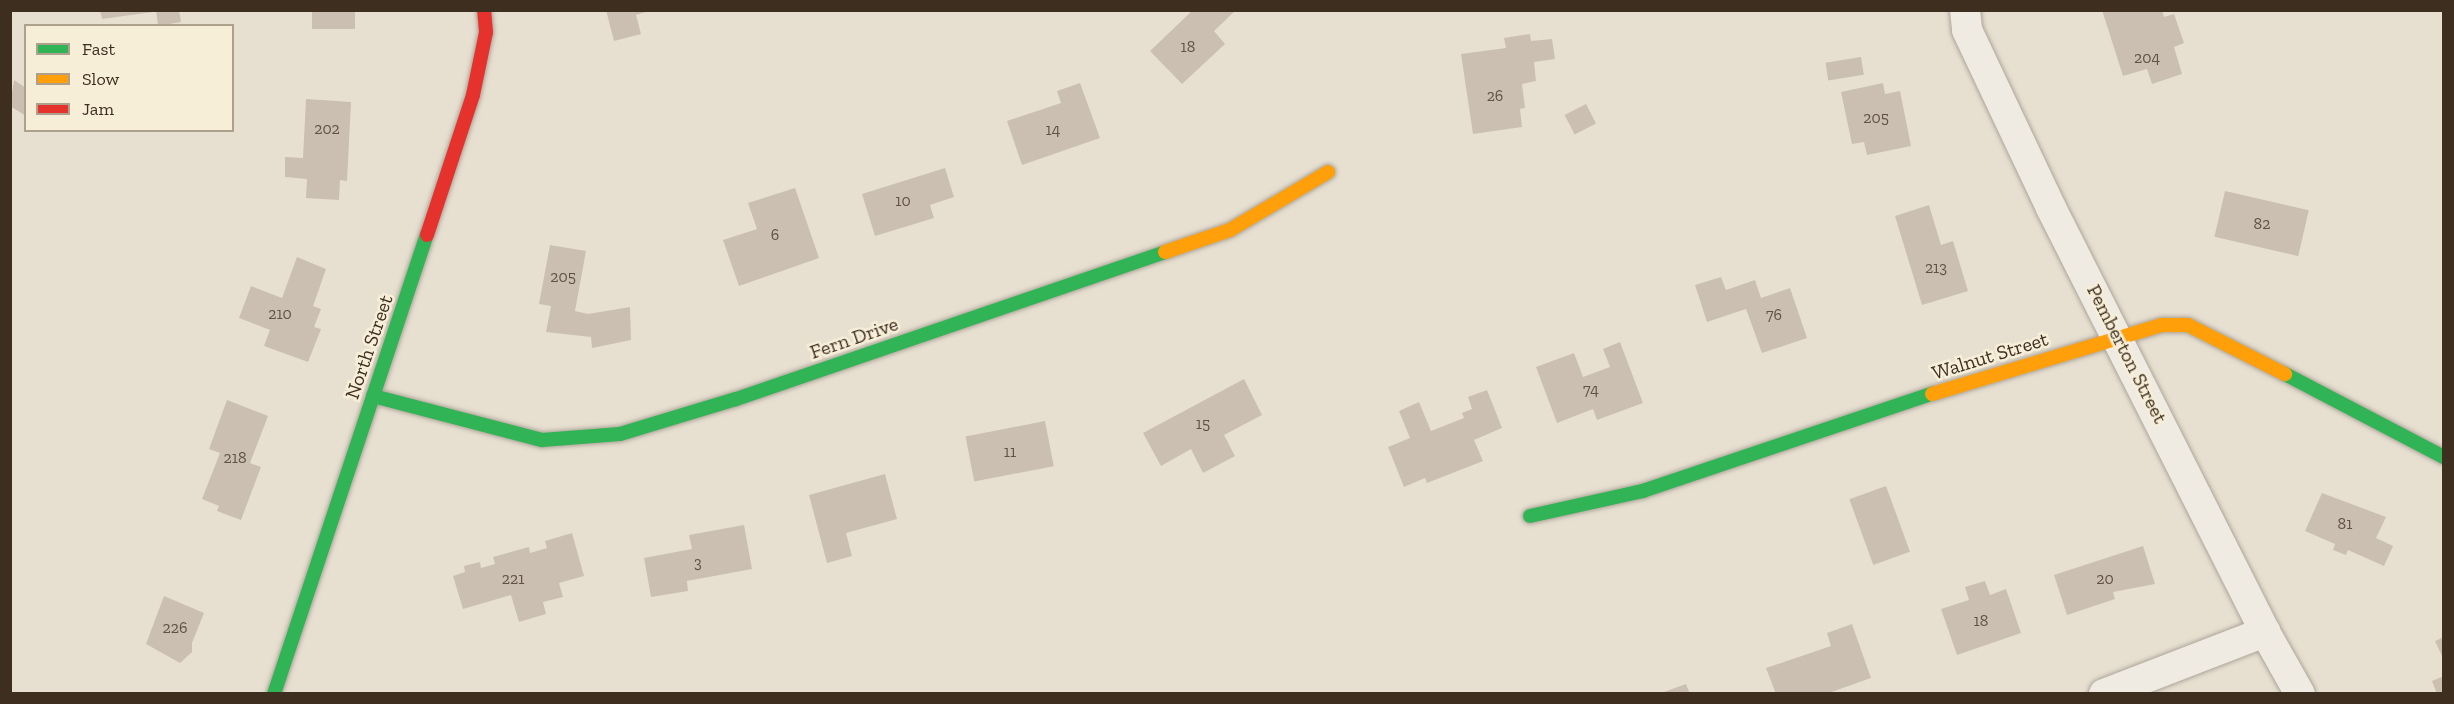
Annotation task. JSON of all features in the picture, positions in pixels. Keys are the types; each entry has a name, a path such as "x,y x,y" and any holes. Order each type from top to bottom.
{"street":[{"name":"North Street","path":"274,693 473,95 486,32 484,10"},
{"name":"Pemberton Street","path":"1965,10 1967,30 2051,208 2265,632 2300,693"},
{"name":"Fern Drive","path":"373,396 542,440 620,434 736,399 1230,230 1328,172"},
{"name":"Walnut Street","path":"1530,516 1643,490 1990,375 2162,326 2188,325 2444,457"},
{"path":"2104,693 2265,632"}],"building":[{"path":"100,10 152,10 153,12 102,19"},
{"path":"156,10 179,10 181,22 158,24"},
{"path":"312,10 355,10 355,29 312,29"},
{"path":"606,10 649,11 636,15 641,34 614,41"},
{"path":"1193,10 1236,10 1214,31 1225,44 1182,84 1150,51"},
{"path":"2102,10 2162,10 2164,17 2174,14 2184,43 2174,47 2182,74 2152,84 2147,69 2123,76"},
{"path":"1530,34 1531,41 1552,39 1555,59 1534,62 1536,81 1522,84 1525,108 1520,109 1522,127 1473,134 1461,54 1506,48 1504,38"},
{"path":"1861,57 1864,75 1828,80 1825,63"},
{"path":"14,80 24,87 24,115 10,106"},
{"path":"1080,83 1100,138 1022,165 1007,121 1061,103 1057,91"},
{"path":"1883,83 1885,94 1900,91 1911,146 1867,155 1864,142 1852,144 1841,92"},
{"path":"306,99 351,102 347,181 340,180 339,200 306,198 307,179 285,177 285,157 303,158"},
{"path":"1586,104 1596,124 1575,134 1565,115"},
{"path":"945,168 954,197 930,205 934,218 875,236 862,194"},
{"path":"795,188 819,258 739,286 723,240 757,229 748,203"},
{"path":"2225,191 2309,210 2298,256 2214,237"},
{"path":"1929,205 1941,245 1953,241 1968,291 1922,305 1895,216"},
{"path":"550,245 586,251 575,311 588,314 630,307 631,340 592,348 591,337 546,332 551,306 539,304"},
{"path":"297,257 326,269 313,306 321,309 314,327 321,329 308,362 264,346 270,330 239,318 251,286 282,298"},
{"path":"1721,277 1726,290 1755,280 1761,298 1790,288 1807,338 1762,353 1746,309 1707,322 1695,285"},
{"path":"1620,342 1643,403 1597,420 1593,409 1557,423 1536,367 1574,353 1583,377 1610,367 1603,349"},
{"path":"1244,379 1262,415 1224,435 1235,456 1203,473 1191,449 1161,466 1143,433"},
{"path":"1487,390 1502,428 1474,440 1483,461 1427,483 1425,478 1404,487 1388,447 1410,438 1399,411 1419,402 1431,431 1464,418 1462,413 1472,409 1468,397"},
{"path":"227,400 268,416 250,463 261,467 241,520 217,511 219,506 202,499 220,453 209,449"},
{"path":"1045,421 1054,466 974,482 965,436"},
{"path":"885,474 897,519 846,533 852,556 827,563 809,495"},
{"path":"1886,486 1910,552 1873,565 1849,499"},
{"path":"2322,493 2386,517 2376,538 2393,546 2384,566 2348,550 2346,555 2333,550 2335,544 2305,531"},
{"path":"744,525 752,569 687,581 688,591 651,597 644,558 692,549 689,535"},
{"path":"572,533 584,576 559,583 563,597 543,602 546,614 519,622 511,595 463,609 453,576 465,572 464,566 480,562 481,568 495,564 493,557 529,547 530,553 547,548 545,541"},
{"path":"2143,546 2155,584 2113,592 2115,599 2067,615 2054,575"},
{"path":"1985,581 1990,595 2006,589 2021,633 1957,655 1941,609 1969,600 1965,587"},
{"path":"164,596 204,613 192,643 192,652 180,663 146,644"},
{"path":"1852,624 1871,678 1826,694 1776,694 1766,668 1831,646 1827,633"},
{"path":"2444,637 2444,660 2435,641"},
{"path":"2444,676 2444,694 2437,694 2432,681"},
{"path":"1686,684 1690,694 1661,694 1661,693"}],"traffic: fast":[{"path":"274,694 427,235"},
{"path":"373,396 542,440 620,434 736,399 1165,252"},
{"path":"2285,374 2444,457"},
{"path":"1530,516 1643,491 1932,394"}],"traffic: slow":[{"path":"1165,252 1230,230 1328,172"},
{"path":"1932,394 2162,325 2188,325 2285,374"}],"traffic: jam":[{"path":"427,235 473,95 486,32 484,10"}]}
